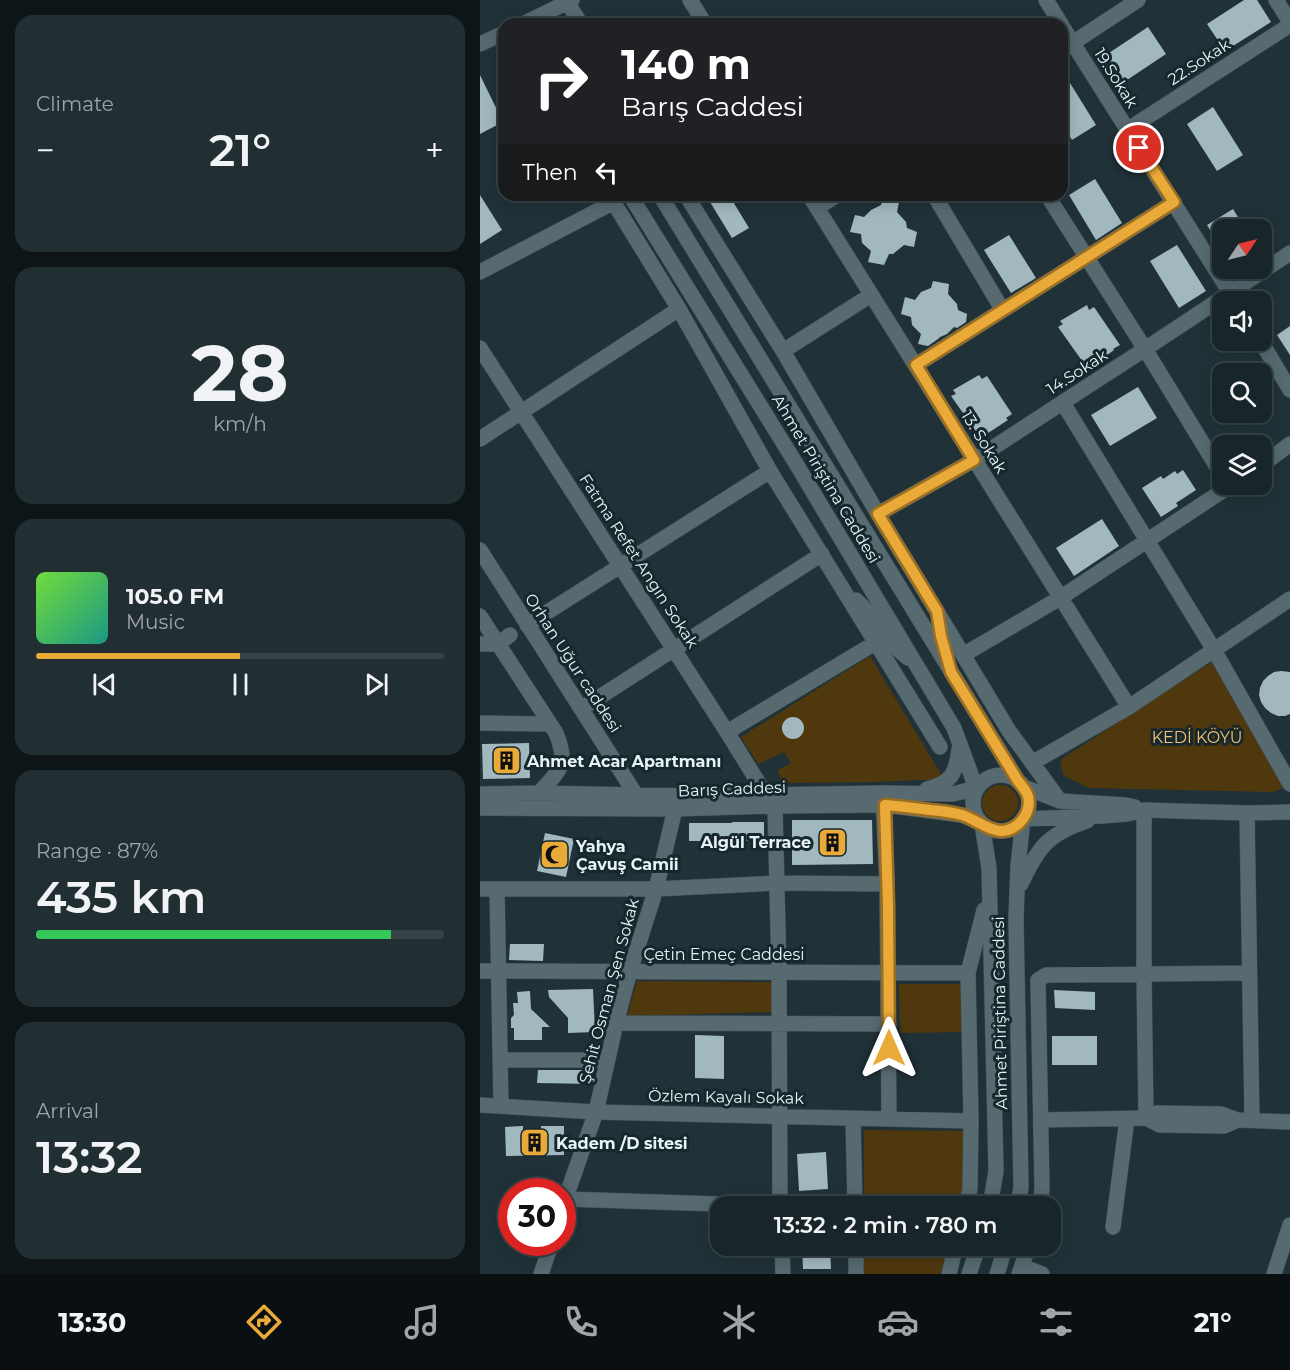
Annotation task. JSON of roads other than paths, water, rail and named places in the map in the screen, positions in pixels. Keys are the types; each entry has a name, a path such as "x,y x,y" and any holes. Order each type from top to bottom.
{"street":[{"path":"690,0 701,18"},
{"name":"19.Sokak","path":"1046,0 1057,18"},
{"path":"1068,46 1137,0"},
{"path":"1275,0 1290,23"},
{"path":"552,18 569,1 577,18"},
{"name":"22.Sokak","path":"1127,130 1290,23"},
{"path":"480,44 498,36"},
{"name":"19.Sokak","path":"1068,48 1127,130 1229,291"},
{"path":"480,272 607,201"},
{"path":"614,201 679,309 770,471 940,747"},
{"name":"Ahmet Piriştina Caddesi","path":"634,201 795,462 954,728 976,788"},
{"name":"Ahmet Piriştina Caddesi","path":"664,201 1021,784"},
{"path":"690,201 783,351 1009,731 1060,801"},
{"name":"13. Sokak","path":"813,201 1129,707"},
{"path":"938,201 1002,309"},
{"path":"1051,201 1212,456"},
{"path":"916,365 1174,202"},
{"name":"14.Sokak","path":"1241,291 1290,253"},
{"path":"783,351 871,295"},
{"path":"480,439 679,309"},
{"name":"14.Sokak","path":"878,514 974,460 1212,310"},
{"name":"Fatma Refet Angın Sokak","path":"480,348 771,800"},
{"path":"1267,351 1289,387"},
{"path":"1063,403 1214,650 1290,784"},
{"path":"1272,458 1290,444"},
{"path":"527,625 770,471"},
{"path":"963,654 1060,598 1212,495"},
{"name":"Orhan Uğur caddesi","path":"480,550 636,795"},
{"path":"581,709 822,554"},
{"path":"831,570 871,615 887,640 918,667"},
{"path":"1032,763 1129,707 1290,599"},
{"path":"937,611 951,672"},
{"path":"480,616 504,640 556,733 562,748 562,764 539,793"},
{"path":"480,644 504,640"},
{"path":"727,732 875,643"},
{"path":"480,723 550,723"},
{"path":"914,792 937,787 948,780 957,767 960,743"},
{"path":"1021,784 1028,795 1029,803 1027,812 1017,826 999,831 982,824 974,809 976,788 986,779 1002,775 1060,801 1126,805 1144,810 1290,812"},
{"name":"Barış Caddesi","path":"884,799 914,792 953,794 976,788"},
{"name":"Barış Caddesi","path":"480,794 690,796 771,800 884,799 962,815 982,824"},
{"path":"884,799 889,973 889,1119"},
{"path":"771,800 777,884 780,1196"},
{"name":"Barış Caddesi","path":"480,808 675,809 771,800"},
{"name":"Şehit Osman Şen Sokak","path":"573,1178 596,1112 616,1023 656,889 675,809"},
{"path":"1023,819 1102,816 1144,810"},
{"path":"1144,810 1144,975 1148,1118"},
{"path":"1245,1120 1249,973 1247,813"},
{"path":"1017,895 1032,861 1042,846 1054,835 1070,826 1102,816"},
{"name":"Ahmet Piriştina Caddesi","path":"1020,1196 1016,937 1023,819"},
{"name":"Ahmet Piriştina Caddesi","path":"982,824 990,890 996,1171 992,1196"},
{"path":"480,889 656,889 777,884 887,884"},
{"path":"497,889 501,1106"},
{"path":"968,1196 971,1121 968,973 990,890"},
{"path":"1016,937 1023,954 1029,998 1039,1022"},
{"name":"Çetin Emeç Caddesi","path":"480,971 968,973"},
{"path":"1041,1196 1038,980 1046,975 1249,973"},
{"path":"616,1023 889,1024"},
{"path":"500,1060 608,1060"},
{"name":"Özlem Kayalı Sokak","path":"480,1105 596,1112 971,1121"},
{"path":"1041,1120 1148,1118 1157,1113 1221,1114 1245,1120 1290,1122"},
{"path":"853,1118 855,1196"},
{"path":"1113,1227 1127,1119"},
{"path":"576,1204 710,1205"},
{"path":"1274,1274 1290,1225"},
{"path":"541,1274 547,1256"},
{"path":"782,1256 783,1274"},
{"path":"856,1256 856,1274"},
{"path":"949,1274 953,1256"},
{"path":"969,1274 975,1256"},
{"path":"997,1274 1003,1256"},
{"path":"1021,1270 1042,1274"}],"place":[{"name":"Ahmet Acar Apartmanı","path":"506,761"},
{"name":"Algül Terrace","path":"832,842"},
{"name":"Yahya Çavuş Camii","path":"555,855"},
{"name":"Kadem /D sitesi","path":"535,1143"}],"park label":[{"name":"KEDİ KÖYÜ","path":"1197,737"}]}
